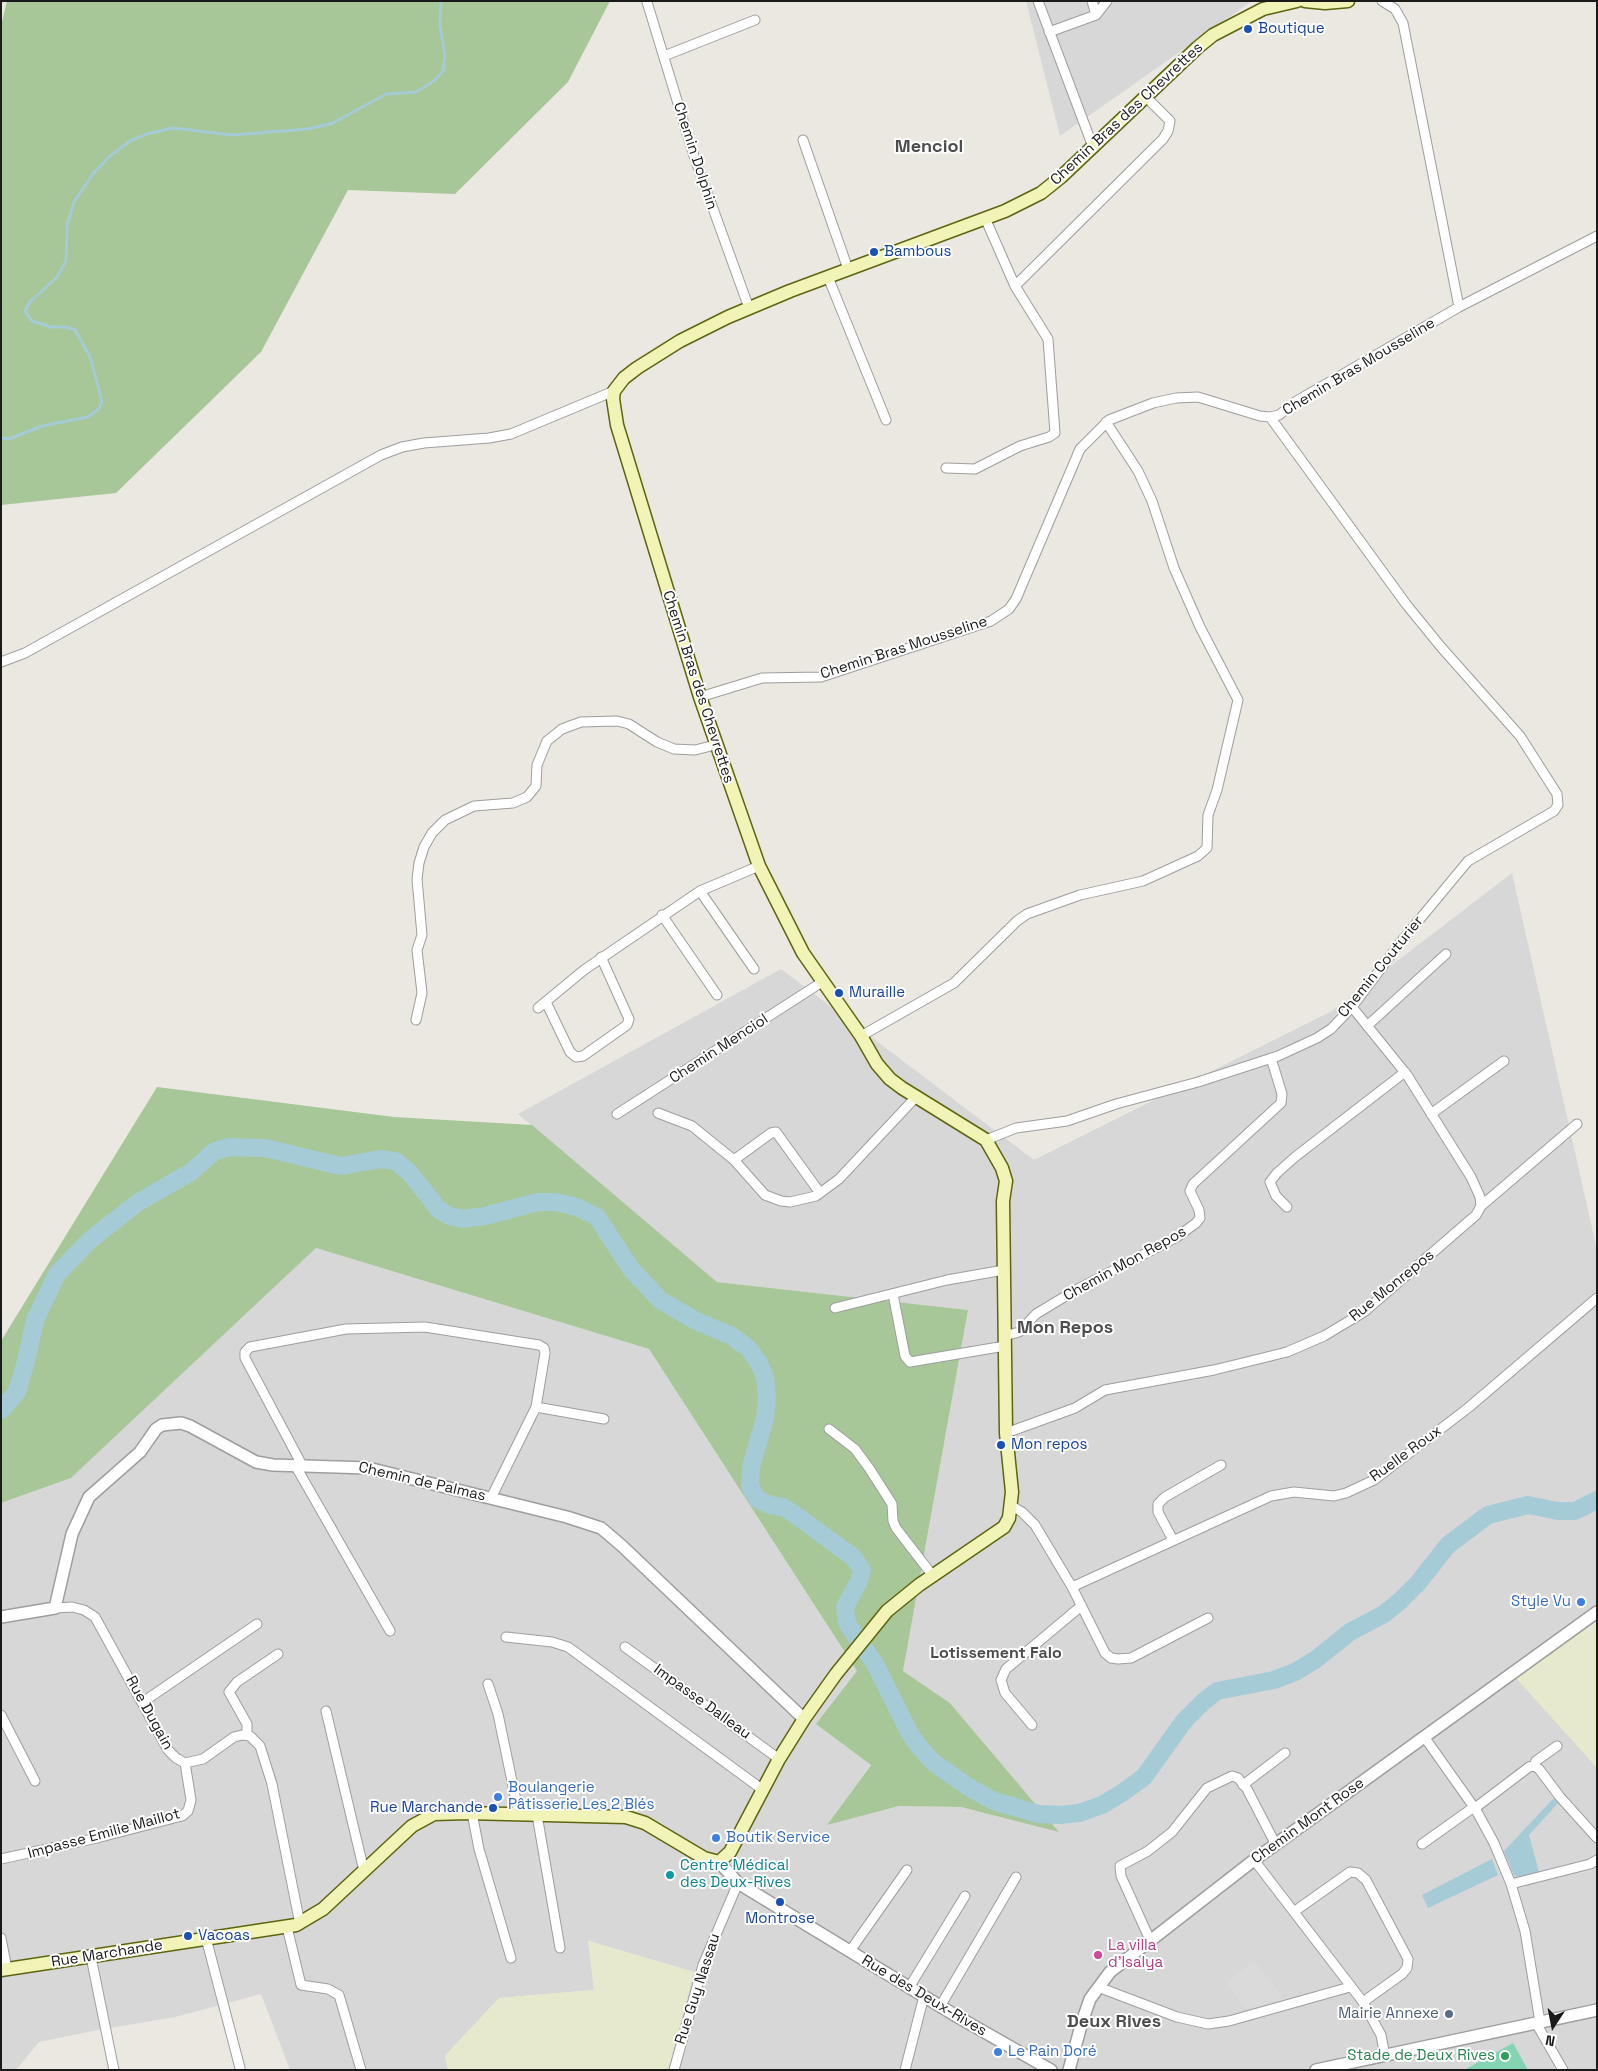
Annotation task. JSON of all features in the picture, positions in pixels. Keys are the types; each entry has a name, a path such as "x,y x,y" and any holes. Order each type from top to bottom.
{"main road":[{"name":"Chemin Bras des Chevrettes","path":"804,1719 850,1655 901,1598 1004,1527 1009,1518 1012,1506 1006,1433 1004,1341 1003,1201 1006,1181 1002,1168 986,1140 890,1079 877,1064 861,1036 803,953 759,866 700,697 617,425 613,399 614,391 624,378 680,341 749,308 1022,204 1041,193 1213,35 1263,9 1297,1"},
{"path":"1305,1 1325,3 1348,1"},
{"path":"719,1862 730,1852 779,1759 804,1719"},
{"name":"Rue Marchande","path":"4,1970 294,1926 323,1910 422,1818 434,1814 472,1813 636,1819 704,1858 719,1862"}],"street":[{"path":"1038,1 1093,146"},
{"path":"1092,1 1096,15"},
{"path":"1049,32 1096,15 1107,1"},
{"path":"1382,1 1395,9 1403,23 1459,307"},
{"name":"Chemin Dolphin","path":"647,2 703,184 749,308"},
{"path":"664,56 755,20"},
{"path":"1015,286 1163,139 1168,131 1170,121 1145,96"},
{"path":"803,140 848,269"},
{"path":"946,468 975,469 1020,446 1049,437 1054,433 1048,339 1015,286 985,218"},
{"name":"Chemin Bras Mousseline","path":"700,697 762,678 821,677 991,621 1001,616 1012,604 1021,588 1080,449 1106,422 1153,403 1176,398 1198,398 1270,417 1279,415 1295,402 1459,307 1597,236"},
{"path":"828,277 886,420"},
{"path":"1,662 25,653 381,455 402,447 424,443 489,438 511,434 614,391"},
{"name":"Chemin Couturier","path":"986,1140 1005,1131 1067,1121 1116,1104 1198,1082 1271,1058 1317,1038 1331,1028 1352,1007 1400,943 1468,861 1554,811 1559,801 1520,736 1441,647 1406,604 1270,417"},
{"path":"861,1036 954,983 1027,914 1080,895 1143,881 1198,856 1207,848 1208,815 1217,790 1238,700 1200,627 1176,574 1152,501 1138,471 1106,422"},
{"path":"416,1020 422,993 417,950 422,935 417,879 419,863 424,846 432,833 445,820 474,806 507,804 527,798 536,786 537,765 547,741 562,729 581,722 617,721 629,724 657,742 674,749 694,750 716,745"},
{"path":"538,1008 600,957 700,891 759,866"},
{"path":"700,891 754,969"},
{"path":"662,916 717,995"},
{"path":"1367,1026 1446,954"},
{"path":"546,1002 570,1052 576,1057 583,1056 627,1025 629,1019 600,957"},
{"name":"Chemin Menciol","path":"617,1114 822,982"},
{"path":"1352,1007 1405,1072 1476,1187 1481,1206"},
{"name":"Chemin Mon Repos","path":"1004,1341 1019,1332 1036,1314 1074,1291 1177,1237 1196,1224 1200,1218 1199,1210 1191,1198 1190,1191 1193,1184 1281,1103 1282,1094 1271,1058"},
{"path":"1431,1114 1504,1061"},
{"path":"1287,1207 1276,1196 1270,1182 1277,1173 1405,1072"},
{"path":"658,1112 692,1126 734,1160 759,1189 771,1198 781,1201 800,1202 820,1193 851,1167 916,1097"},
{"name":"Rue Monrepos","path":"1006,1433 1076,1408 1105,1390 1214,1370 1286,1352 1324,1336 1364,1312 1476,1215 1481,1206 1577,1124"},
{"path":"734,1160 771,1133 776,1132 820,1193"},
{"path":"835,1308 947,1280 1004,1270"},
{"path":"892,1294 905,1356 910,1362 1004,1341"},
{"name":"Ruelle Roux","path":"1072,1587 1270,1496 1294,1492 1334,1496 1346,1493 1374,1480 1468,1408 1597,1298"},
{"path":"390,1631 298,1465 245,1358 245,1352 250,1347 346,1329 425,1328 539,1345 544,1348 546,1353 536,1407 491,1498"},
{"path":"536,1407 604,1419"},
{"name":"Chemin de Palmas","path":"55,1608 72,1534 82,1508 98,1487 131,1461 156,1429 162,1425 181,1423 256,1462 368,1468 567,1516 601,1528 621,1544 804,1719"},
{"path":"829,1429 855,1449 869,1468 892,1504 893,1521 896,1528 934,1576"},
{"path":"1173,1540 1158,1512 1158,1504 1164,1497 1221,1465"},
{"path":"1012,1506 1022,1512 1035,1525 1072,1587 1080,1607 1106,1653 1118,1660 1131,1658 1208,1618"},
{"name":"Rue Dugain","path":"55,1608 72,1607 84,1610 95,1617 168,1750 185,1763 203,1759 234,1737 247,1736"},
{"path":"1032,1725 1005,1693 1001,1680 1006,1669 1080,1607"},
{"path":"1,1617 55,1608"},
{"name":"Chemin Mont Rose","path":"1069,2070 1082,2022 1098,1987 1110,1972 1254,1860 1426,1738 1597,1612"},
{"path":"143,1702 257,1624"},
{"path":"506,1637 552,1642 568,1647 763,1790"},
{"name":"Impasse Dalleau","path":"625,1647 779,1759"},
{"path":"278,1654 237,1682 229,1692 247,1724 247,1736 260,1746 272,1784 301,1985 328,1989 339,1996 361,2070"},
{"path":"488,1684 498,1714 519,1815"},
{"path":"326,1711 364,1872"},
{"path":"1,1715 35,1782"},
{"path":"1426,1738 1474,1808 1494,1843 1511,1884 1525,1931 1538,2023 1563,2070"},
{"path":"1534,1766 1536,1761 1557,1746"},
{"path":"1243,1785 1285,1753"},
{"name":"Impasse Emilie Maillot","path":"1,1859 97,1838 182,1816 188,1811 191,1800 185,1763"},
{"path":"1422,1844 1529,1767 1534,1766 1540,1769 1560,1797 1597,1838"},
{"path":"1150,1940 1120,1876 1120,1866 1148,1851 1172,1832 1207,1788 1232,1776 1238,1778 1276,1844"},
{"path":"472,1813 479,1849 511,1958"},
{"path":"538,1815 560,1948"},
{"path":"1254,1860 1295,1911 1350,1987 1364,2002 1381,2035 1385,2056"},
{"path":"1511,1884 1590,1864 1597,1860"},
{"name":"Rue des Deux-Rives","path":"719,1862 738,1883 924,1996 1051,2070"},
{"name":"Rue des Deux-Rives","path":"850,1951 907,1870"},
{"path":"1295,1911 1350,1872 1358,1873 1366,1880 1408,1959 1407,1968 1402,1974 1364,2002"},
{"path":"941,2005 1016,1877"},
{"name":"Rue Guy Nassau","path":"674,2070 702,1964 738,1883"},
{"path":"910,1986 965,1896"},
{"path":"1,1938 4,1970"},
{"path":"206,1938 240,2068"},
{"path":"91,1956 114,2070"},
{"path":"1098,1987 1177,2018 1208,2024 1229,2021 1350,1987"},
{"path":"905,2070 924,1996"},
{"path":"1316,2070 1597,2010"}],"shaded area":[{"path":"1026,1 1252,1 1060,136"},
{"path":"1512,873 1597,1250 1597,2070 668,2070 694,1972 589,1941 594,1990 499,1998 445,2056 448,2070 290,2070 261,1994 175,2017 39,2042 16,2070 1,2070 1,1503 71,1478 316,1248 649,1349 857,1671 871,1764 828,1824 899,1806 961,1807 1058,1831 950,1703 903,1671 968,1310 717,1282 518,1114 781,969 1034,1160 1332,1011"},
{"path":"1254,1961 1285,2000 1246,2009 1226,1982"}],"green space":[{"path":"7,1 610,1 568,82 455,194 348,190 261,352 116,493 1,505 1,26"},
{"path":"157,1087 394,1117 532,1125 717,1282 968,1310 903,1671 950,1703 1059,1832 961,1807 899,1806 827,1825 871,1765 816,1724 857,1671 649,1349 316,1248 71,1478 1,1503 1,1341"},
{"path":"1597,1621 1597,1768 1516,1678"},
{"path":"588,1941 694,1972 668,2070 448,2070 445,2056 499,1998 594,1990"},
{"name":"Stade de Deux Rives","path":"1513,2043 1528,2070 1464,2070"}],"water":[{"path":"1554,1798 1558,1803 1529,1835 1539,1872 1517,1877 1514,1875 1504,1851"},
{"path":"1492,1859 1498,1875 1428,1908 1422,1895"}],"waterway":[{"path":"1,438 9,439 42,426 88,417 99,409 102,401 90,357 75,330 66,327 51,327 32,321 25,311 30,302 57,277 66,261 67,226 74,202 92,175 110,156 130,141 147,134 173,128 232,135 308,129 333,123 386,94 416,92 434,81 443,71 445,57 440,25 441,1"},
{"path":"1,1410 17,1392 35,1320 57,1274 90,1240 137,1203 191,1172 215,1151 230,1147 265,1148 341,1166 381,1159 395,1161 409,1172 439,1210 450,1216 463,1219 485,1216 538,1202 555,1202 577,1207 597,1217 631,1269 660,1300 696,1321 732,1336 748,1348 759,1363 765,1377 767,1398 765,1418 751,1467 750,1486 757,1499 770,1505 783,1507 794,1514 853,1557 862,1570 859,1581 845,1607 847,1623 875,1664 910,1734 921,1749 934,1763 970,1788 994,1801 1038,1814 1060,1815 1079,1813 1102,1805 1122,1793 1144,1777 1184,1721 1217,1691 1274,1680 1295,1672 1315,1660 1350,1632 1384,1614 1400,1601 1418,1583 1448,1545 1488,1515 1528,1505 1558,1511 1575,1511 1597,1500"}],"place":[{"name":"Boutique","path":"1248,29"},
{"name":"Bambous","path":"874,252"},
{"name":"Muraille","path":"839,993"},
{"name":"Mon repos","path":"1001,1445"},
{"name":"Style Vu","path":"1581,1602"},
{"name":"Boulangerie Pâtisserie Les 2 Blés","path":"498,1797"},
{"name":"Rue Marchande","path":"493,1808"},
{"name":"Boutik Service","path":"716,1838"},
{"name":"Centre Médical des Deux-Rives","path":"670,1875"},
{"name":"Montrose","path":"780,1902"},
{"name":"Vacoas","path":"188,1936"},
{"name":"La villa d'Isalya","path":"1098,1955"},
{"name":"Mairie Annexe","path":"1449,2014"},
{"name":"Le Pain Doré","path":"998,2052"},
{"name":"Stade de Deux Rives","path":"1505,2056"}],"district":[{"name":"Menciol","path":"929,147"},
{"name":"Mon Repos","path":"1065,1328"},
{"name":"Lotissement Falo","path":"996,1654"},
{"name":"Deux Rives","path":"1114,2022"}]}
